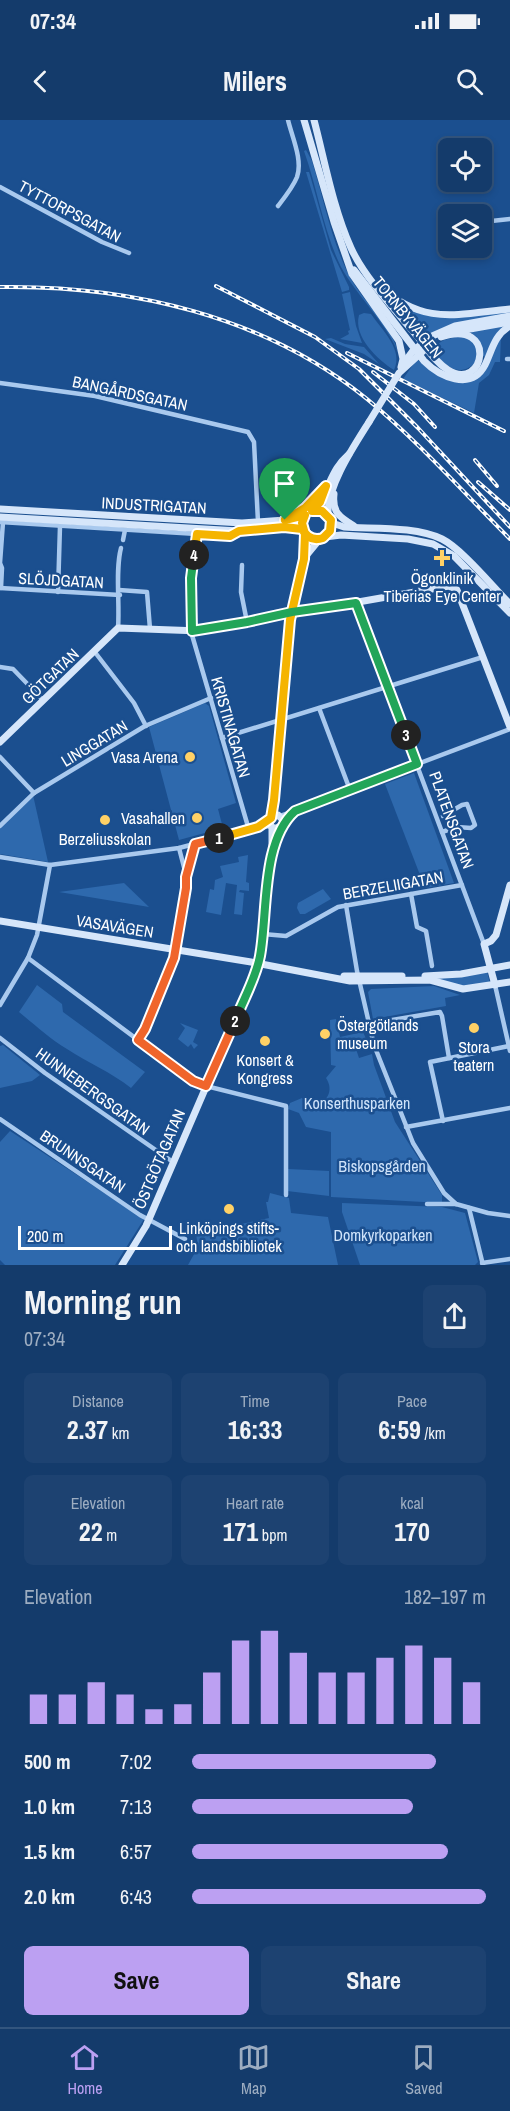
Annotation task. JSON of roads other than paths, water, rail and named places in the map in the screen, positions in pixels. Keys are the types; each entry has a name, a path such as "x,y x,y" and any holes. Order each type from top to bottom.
{"main road":[{"name":"TORNBYVÄGEN","path":"304,120 344,252 359,287 399,341 402,353 401,369"},
{"name":"TORNBYVÄGEN","path":"314,120 344,231 356,259 445,368 460,374 471,371 478,365 481,351 475,340 461,334 441,337"},
{"name":"TORNBYVÄGEN","path":"344,252 362,281 412,347 431,368 445,376 462,380 478,374 485,365 496,339 510,324"},
{"name":"TORNBYVÄGEN","path":"365,271 397,300 422,312 441,315 510,309"},
{"path":"322,538 332,528 329,517 329,498 349,454 412,352 455,326 510,316"},
{"path":"432,340 458,331 510,324"},
{"path":"349,454 336,467 320,502 305,515 302,523 303,531 309,538 341,536 425,541 450,552 510,613"},
{"path":"335,485 333,498 335,512 356,528"},
{"path":"285,520 305,508 326,486"},
{"name":"INDUSTRIGATAN","path":"0,509 242,523 285,520 305,515"},
{"path":"312,511 319,510 338,526 415,532 447,542 510,604"},
{"name":"INDUSTRIGATAN","path":"1,521 239,531 284,527 303,531"},
{"name":"ÖSTGÖTAGATAN","path":"272,855 271,823 292,612 304,559 303,531"},
{"name":"ÖSTGÖTAGATAN","path":"304,559 322,538"},
{"path":"118,628 192,631 449,586 457,590 510,726"},
{"name":"GÖTGATAN","path":"0,742 118,628"},
{"name":"ÖSTGÖTAGATAN","path":"122,1265 149,1220 259,964 272,855 281,820 274,800"},
{"path":"274,815 281,820 278,828 271,823 274,815"},
{"path":"484,944 496,935 510,885"},
{"name":"VASAVÄGEN","path":"0,921 332,976 359,979 430,980 463,989 510,982"},
{"name":"PLATENSGATAN","path":"484,944 495,985"},
{"name":"VASAVÄGEN","path":"359,979 448,975 510,965"}],"street":[{"path":"278,206 294,183 298,172 298,160 288,120"},
{"name":"TYTTORPSGATAN","path":"0,187 116,249 129,253"},
{"path":"492,221 510,219"},
{"name":"BANGÅRDSGATAN","path":"0,384 95,396 248,432 254,442 258,522"},
{"path":"1,588 1,521 230,536 239,531"},
{"path":"58,592 60,526"},
{"path":"123,540 125,530"},
{"name":"KRISTINAGATAN","path":"197,534 191,578 192,631 249,830"},
{"path":"118,628 122,548"},
{"path":"242,565 241,592 247,622"},
{"name":"SLÖJDGATAN","path":"1,588 58,592 147,592 150,630"},
{"name":"PLATENSGATAN","path":"356,603 484,944"},
{"path":"94,651 134,703 147,726"},
{"path":"222,738 483,657"},
{"path":"0,667 13,669 43,700"},
{"name":"LINGGATAN","path":"0,826 34,793 147,726 211,698"},
{"path":"319,708 350,790"},
{"path":"281,820 295,811 510,726"},
{"path":"0,757 34,793"},
{"path":"442,832 457,827 471,828 475,825 467,804 443,816"},
{"path":"0,857 50,865 179,848 271,823"},
{"path":"138,1040 145,1029 176,950 186,877 195,844"},
{"path":"179,848 186,877"},
{"path":"0,1005 28,958 39,928 50,865"},
{"name":"BERZELIIGATAN","path":"263,934 286,936 332,909 346,905 462,885"},
{"path":"411,894 417,927 426,931 432,966"},
{"path":"346,905 368,1024 413,1143 444,1193 456,1204"},
{"path":"28,958 193,1081 286,1106 286,1195"},
{"name":"PLATENSGATAN","path":"495,985 510,1048"},
{"path":"368,1024 441,1013 449,1058"},
{"name":"HUNNEBERGSGATAN","path":"1,1039 51,1078 173,1162"},
{"path":"443,1120 429,1064 431,1061 510,1048"},
{"path":"406,1127 510,1108"},
{"name":"BRUNNSGATAN","path":"0,1119 149,1220 185,1239"},
{"path":"428,1204 456,1204 510,1216"},
{"path":"469,1208 482,1264 510,1259"}],"railway":[{"path":"216,286 315,337 359,369 418,428 510,527"},
{"path":"0,287 98,292 146,300 194,311 284,346 327,370 386,415 510,539"},
{"path":"347,353 504,431"},
{"path":"373,372 414,404 435,427"},
{"path":"475,460 497,486"},
{"path":"478,482 510,510"}],"place":[{"name":"Ögonklinik Tiberias Eye Center","path":"442,558"},
{"name":"Vasa Arena","path":"190,757"},
{"name":"Vasahallen","path":"197,818"},
{"name":"Berzeliusskolan","path":"105,820"},
{"name":"Stora teatern","path":"474,1028"},
{"name":"Östergötlands museum","path":"325,1034"},
{"name":"Konsert & Kongress","path":"265,1041"},
{"name":"Linköpings stifts- och landsbibliotek","path":"229,1209"}],"park label":[{"name":"Konserthusparken","path":"357,1103"},
{"name":"Biskopsgården","path":"382,1166"},
{"name":"Domkyrkoparken","path":"383,1235"}]}
